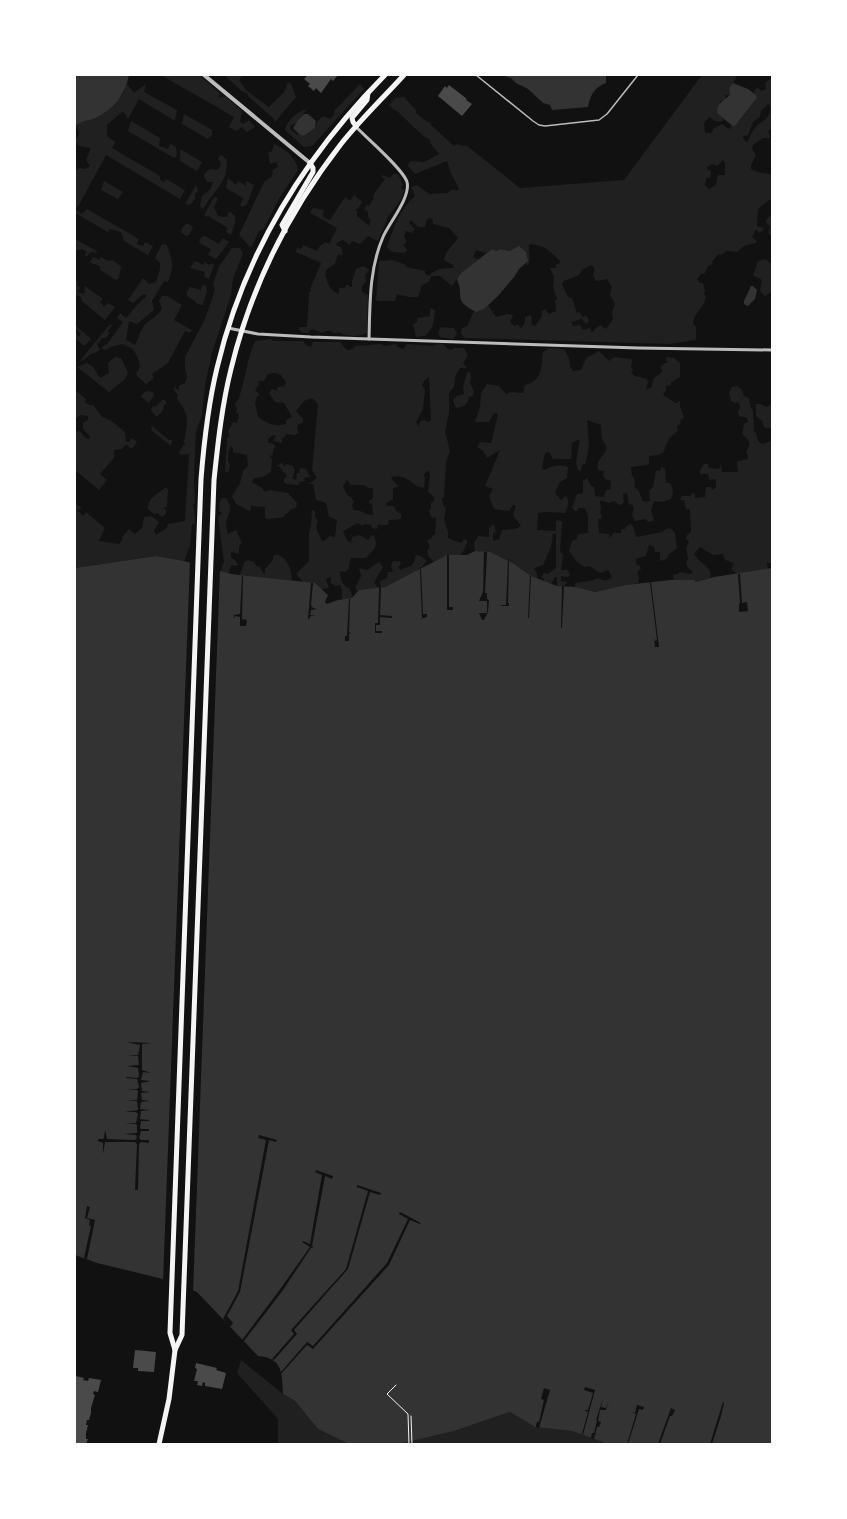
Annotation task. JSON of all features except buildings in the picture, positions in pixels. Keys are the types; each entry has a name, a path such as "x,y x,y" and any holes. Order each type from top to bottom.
{"main road":[{"path":"175,1350 170,1333 199,545 202,473 208,410 217,368 228,328 247,276 262,243 310,162 346,117 385,75"},
{"path":"159,1444 170,1399 175,1350 182,1335 214,480 222,412 231,369 242,331 260,281 285,231 316,179 356,126 404,75"},
{"path":"356,126 352,118 367,100 368,93"},
{"path":"285,231 282,225 313,172 314,168 310,162"}],"street":[{"path":"204,75 310,162"},
{"path":"356,126 402,173 407,184 405,196 382,239 375,262 372,283 369,339"},
{"path":"228,328 281,336 638,348 772,350"}],"lane":[{"path":"476,75 533,121 539,125 545,126 599,120 607,114 638,75"}],"path":[{"path":"396,1385 387,1394 408,1414 409,1444"},
{"path":"411,1416 412,1444"}],"shaded area":[{"path":"75,75 129,75 125,89 118,101 113,106 95,118 75,126"},
{"path":"161,75 199,75 221,94 219,95 219,98 225,96 242,111 240,122 243,124 249,120 255,127 247,132 242,127 236,131 229,127 234,117"},
{"path":"224,75 241,75 242,76 239,80 246,90 269,107 284,92 288,82 291,84 296,97 275,122 273,118 249,97 247,93 243,92"},
{"path":"502,75 606,75 606,83 594,92 588,107 552,110 550,105 543,103 528,89 516,83 511,78"},
{"path":"702,75 737,76 729,88 730,95 725,94 726,99 720,102 718,114 723,118 723,121 715,121 709,117 704,123 705,133 712,133 713,129 722,124 729,129 731,127 730,124 734,127 757,98 754,91 757,87 762,91 766,89 765,83 772,78 772,128 768,131 770,137 763,138 753,145 752,149 756,155 751,165 751,169 761,173 771,174 772,169 772,201 769,200 758,209 757,226 764,228 760,233 756,230 752,237 757,241 744,246 737,252 727,251 721,255 718,254 712,262 713,264 708,266 705,273 701,274 697,279 700,283 703,283 705,290 704,294 706,297 693,324 696,327 696,340 669,344 464,338 461,333 462,328 467,326 474,311 476,312 484,309 488,305 496,317 507,314 513,315 510,322 514,326 518,325 521,328 525,322 525,317 531,315 532,325 535,326 542,316 542,311 545,309 549,314 556,311 555,301 557,299 553,287 554,277 550,268 556,268 556,265 561,262 547,250 540,246 530,244 529,263 527,265 526,263 528,261 510,251 500,249 496,251 492,249 486,253 476,250 473,258 479,259 461,273 452,286 440,276 431,276 429,282 422,285 418,297 409,297 397,294 395,301 376,301 379,261 393,260 406,265 406,267 425,271 425,274 429,276 437,270 454,268 453,265 444,260 446,253 458,238 449,228 433,224 432,218 427,219 425,227 418,227 411,220 409,223 415,229 412,233 406,231 404,237 407,240 403,245 407,250 405,253 392,252 387,247 401,213 405,206 415,196 411,187 417,185 429,194 448,193 453,189 456,191 459,189 447,161 415,174 407,165 411,161 424,162 439,154 430,143 430,140 422,135 389,105 395,98 404,97 416,110 416,113 427,122 430,122 431,125 454,146 457,144 463,146 466,145 520,188 624,180","holes":["768,104 770,106 770,113 758,125 747,142 744,140 743,136 748,135 753,122 760,117 761,111","723,160 725,163 725,175 719,175 717,177 716,185 709,189 704,184 706,183 706,178 710,178 711,171 708,170 707,167 713,164 717,166","592,265 595,269 593,275 596,281 607,279 612,287 610,295 615,304 612,312 613,319 606,329 600,325 593,332 590,328 583,330 580,325 573,326 571,322 581,318 586,324 589,321 585,315 582,317 580,312 577,313 572,298 568,297 562,284 564,281 579,275 583,269"]},
{"path":"733,83 748,89 756,95 757,98 734,127 718,114 717,111 719,105 730,95 729,88"},
{"path":"127,84 134,93 146,84 144,92 177,110 175,121 139,99 128,119 123,111 107,125 107,136 115,142 112,148 160,176 160,180 164,182 166,179 185,190 180,199 106,155 79,205 75,209 75,170 80,168 86,169 90,166 86,160 91,148 79,146 75,141 79,134 76,125 81,121 94,118 122,96"},
{"path":"360,84 364,89 312,146 304,147 285,130 293,116 307,109 295,124 291,125 290,129 296,134 304,136 315,128 318,121 323,116 330,119 334,115 334,111"},
{"path":"184,114 212,130 212,135 208,139 182,124"},
{"path":"304,114 308,114 316,121 315,128 304,136 300,135 293,128"},
{"path":"131,121 160,138 159,146 168,149 170,144 176,147 177,156 174,158 128,131"},
{"path":"274,144 282,148 292,157 298,170 280,197 263,230 259,231 252,246 250,247 239,235 264,182 272,176 273,170 278,167 276,162 270,164 268,153 272,151"},
{"path":"180,149 202,162 197,171 180,161"},
{"path":"222,155 227,160 225,176 203,209 200,206 202,196 210,190 213,182 207,182 204,176 210,169 217,170 220,167 221,162 218,159 219,156"},
{"path":"393,174 398,174 403,185 401,187 404,191 402,198 388,217 378,241 368,236 360,244 352,241 350,245 343,240 338,242 336,245 341,247 343,255 338,254 335,264 327,269 325,275 331,289 339,294 339,288 345,288 346,285 352,287 352,281 356,269 363,266 368,269 369,271 365,275 366,281 362,286 362,292 368,295 367,333 353,336 345,335 339,332 333,333 331,331 322,333 312,329 308,333 303,333 299,330 299,327 307,327 309,293 321,263 296,252 297,248 301,249 303,245 317,251 320,246 326,242 329,244 337,228 310,213 313,208 324,210 323,217 330,220 345,197 350,201 354,195 362,202 358,209 355,209 357,211 357,216 369,226 371,220 368,217 368,212 364,209 367,205 369,206 374,198 374,194 385,179 381,176 384,175 388,178"},
{"path":"228,178 236,185 238,181 246,186 246,181 254,185 247,204 243,207 240,205 243,198 226,188"},
{"path":"104,181 123,192 118,199 101,190"},
{"path":"196,185 198,191 195,194 195,199 190,205 185,204"},
{"path":"214,197 218,198 214,207 218,216 227,217 229,211 235,216 235,223 231,235 226,232 228,228 204,215"},
{"path":"75,209 82,214 87,209 139,239 137,244 143,246 145,242 153,246 148,255 124,241 121,232 110,229 108,232 75,213"},
{"path":"772,214 772,233 770,235 768,233 770,226 766,223 766,220"},
{"path":"187,223 193,227 189,235 186,236 181,233 182,228"},
{"path":"205,236 219,244 223,238 229,242 216,259 208,255 211,249 201,244 199,241"},
{"path":"75,239 97,251 96,253 91,252 86,257 86,251 81,249 76,251"},
{"path":"162,244 167,245 172,260 172,267 168,282 164,281 152,301 154,310 137,324 129,321 126,340 135,345 144,326 160,312 162,308 159,301 162,296 167,296 182,305 174,320 192,330 190,333 185,331 168,363 152,374 154,378 146,384 137,376 136,373 140,364 133,349 122,344 105,350 101,348 108,343 123,322 117,318 120,313 126,318 146,297 146,294 142,295 133,303 128,300 143,278 149,284 156,282 160,269 160,263 155,258"},
{"path":"519,246 526,252 528,261 519,269 498,296 484,309 476,312 464,304 460,298 457,279 461,273 492,249 496,251 500,249 510,251"},
{"path":"232,248 240,248 243,254 233,278 231,295 212,353 205,385 202,416 196,431 194,476 195,503 193,505 195,523 192,525 190,546 184,561 156,556 75,568 75,503 82,508 77,510 83,516 86,512 105,528 99,541 119,544 123,539 122,537 129,529 135,534 142,528 144,517 151,516 159,522 154,530 156,535 167,528 168,524 185,521 189,454 180,455 179,451 183,445 186,445 184,443 187,420 184,410 177,399 178,395 173,389 175,386 175,389 179,390 179,386 185,383 187,377 185,357 205,319 215,290 213,283 220,265"},
{"path":"93,257 100,260 100,257 109,261 112,260 121,266 119,278 116,280 100,270 100,267 90,262"},
{"path":"766,259 772,265 772,292 765,296 760,291 762,280 753,275 758,261"},
{"path":"195,261 203,265 205,262 209,265 212,263 214,265 209,279 204,277 205,272 190,268"},
{"path":"75,279 80,288 78,292 84,294 85,286 103,299 100,302 104,307 108,303 115,307 105,320 82,301 81,297 75,295"},
{"path":"202,285 206,286 207,291 203,305 197,304 188,297 186,293 190,287 201,290"},
{"path":"751,286 757,290 755,299 748,306 744,304 744,301"},
{"path":"430,308 435,310 432,327 425,336 416,337 413,324 417,322 418,318 430,316"},
{"path":"110,324 112,326 108,330 109,334 106,338 102,338 97,345 100,350 80,361"},
{"path":"76,326 91,339 84,346 75,338 75,330 78,337 81,334 75,328"},
{"path":"441,327 454,328 457,334 453,339 440,337 438,333"},
{"path":"271,339 273,341 303,341 307,346 311,347 313,342 340,342 347,350 353,349 355,346 381,344 384,346 396,344 398,347 403,349 407,344 434,346 443,344 448,349 452,350 453,348 464,348 468,355 463,363 467,368 460,368 455,377 454,387 449,393 449,413 445,431 450,451 446,462 444,497 442,498 443,505 446,508 444,519 448,532 448,538 461,543 464,539 467,540 467,544 461,555 447,555 434,562 428,556 427,551 430,547 427,540 431,539 433,535 435,535 436,518 431,517 429,511 431,508 431,503 434,501 434,497 428,492 430,476 429,470 424,474 424,488 415,485 406,478 397,476 391,477 399,486 393,488 393,499 386,503 387,506 394,506 396,511 401,514 401,519 389,520 388,525 378,525 377,529 372,528 371,525 364,524 363,526 358,523 343,531 347,540 351,543 352,537 360,535 368,540 372,535 374,536 376,543 376,546 366,558 351,558 349,568 345,572 340,571 342,581 349,588 353,597 352,598 342,600 340,585 335,586 331,583 331,577 326,579 329,588 321,589 315,583 303,582 296,574 309,561 309,533 312,510 315,511 315,517 318,521 316,528 322,541 330,536 335,537 337,520 329,517 326,503 316,500 313,484 309,484 317,478 312,470 318,404 312,398 304,401 296,411 303,419 303,423 298,424 297,428 299,433 295,435 286,434 285,437 282,438 282,443 274,441 276,436 273,435 268,439 268,442 275,445 272,456 269,455 272,460 271,472 263,477 254,478 252,482 262,488 265,492 270,490 288,493 297,503 296,508 291,509 285,514 284,517 268,519 265,518 265,507 251,506 251,510 248,511 236,504 232,496 240,483 243,471 248,466 247,455 233,452 233,448 231,446 228,453 228,462 230,464 229,471 225,473 227,438 230,436 228,432 233,422 237,423 239,415 236,412 237,408 235,405 239,399 250,354 255,341","holes":["275,373 281,375 286,382 284,387 281,386 277,388 277,391 272,389 269,393 275,402 284,403 292,417 286,420 286,424 282,425 272,424 258,417 255,403 257,396 260,395 255,390 259,385 258,381 264,381 268,374","429,377 431,420 429,422 423,420 420,422 419,426 416,422 423,409 425,390 422,385","347,480 351,485 364,485 368,488 373,488 373,498 369,501 369,503 372,504 373,515 354,510 352,505 354,502 351,497 347,495 343,486"]},
{"path":"549,348 564,349 569,358 570,367 573,371 581,370 586,358 599,351 609,361 614,357 631,359 631,367 633,370 631,373 635,376 647,379 648,382 646,389 651,388 654,378 662,372 661,366 667,363 666,357 674,358 680,363 680,377 671,382 671,385 666,386 666,391 663,394 676,403 680,401 680,406 684,417 680,420 681,423 677,426 678,431 667,442 664,452 659,455 649,456 649,463 647,465 631,467 635,488 638,489 643,501 648,502 650,500 649,491 653,487 656,471 661,470 661,467 665,469 666,483 670,483 673,489 671,499 662,502 654,501 651,510 654,521 648,522 646,519 635,521 632,515 634,508 632,504 629,505 627,493 623,494 624,502 621,505 614,501 608,503 601,500 600,502 600,513 602,516 601,519 598,519 599,533 609,534 609,538 614,533 621,533 621,529 625,529 626,526 630,524 633,526 636,537 663,532 664,530 670,528 675,533 677,548 668,555 667,559 660,561 660,552 655,552 654,547 649,545 646,556 636,559 636,564 640,566 641,569 637,572 639,578 638,583 595,592 576,587 574,584 597,578 607,580 612,577 608,570 600,573 589,566 585,567 577,562 569,551 572,541 577,539 578,534 588,533 588,516 585,508 578,508 578,511 575,511 572,508 577,494 583,493 583,481 587,478 591,486 594,487 595,496 604,497 606,490 610,490 611,481 605,479 603,475 604,471 598,470 597,467 598,461 606,450 601,433 601,425 587,420 589,444 586,463 582,465 581,470 578,471 576,462 580,439 572,443 571,459 553,459 549,452 545,453 542,467 544,470 556,466 568,467 567,478 560,482 555,493 561,500 566,496 568,504 566,511 565,513 538,513 537,530 556,531 556,521 559,520 562,522 560,552 563,555 561,570 568,570 570,575 568,577 561,576 561,581 567,582 564,586 557,586 557,577 555,577 551,584 544,581 541,577 544,573 548,574 556,568 556,533 553,534 551,547 543,565 534,568 537,574 537,579 504,558 490,553 475,551 474,543 478,536 489,537 489,528 494,524 496,532 493,534 493,541 499,539 502,530 516,529 521,526 513,515 516,506 513,505 509,511 494,509 489,496 493,489 485,486 500,450 487,458 483,451 477,447 480,442 491,443 498,414 494,413 489,422 475,422 480,407 481,393 487,384 499,386 506,394 510,392 523,393 525,385 531,383 538,377 543,352"},
{"path":"115,357 121,358 128,373 125,379 109,392 77,367 87,363 93,367 100,378 109,373 108,363"},
{"path":"469,372 471,374 470,383 474,391 473,396 469,397 468,402 465,405 456,408 453,400 457,396 464,394 463,387 467,373"},
{"path":"737,386 742,390 744,396 749,398 753,411 754,432 756,433 758,441 762,444 769,442 772,439 772,563 767,563 768,569 738,574 731,569 734,563 725,560 723,554 713,555 700,547 694,554 710,571 710,578 696,582 694,580 674,580 673,575 680,572 690,574 693,572 687,566 686,562 688,559 686,549 689,541 686,539 687,535 691,532 690,509 686,509 684,500 680,500 682,496 690,496 695,493 695,498 705,497 706,487 711,487 712,490 716,487 716,479 709,480 708,474 700,474 700,470 704,464 708,464 709,468 719,469 721,464 722,472 738,472 737,462 747,459 748,457 746,452 749,442 742,434 744,424 748,422 747,418 739,416 739,402 734,403 731,401 729,393 732,387"},
{"path":"75,390 86,399 85,402 89,405 93,405 102,417 107,418 107,420 109,419 125,432 126,442 129,442 132,438 137,442 132,449 126,444 122,449 114,450 114,458 100,474 107,480 99,490 75,470 76,432 80,431 85,438 89,439 90,436 83,429 83,423 88,420 88,416 81,415 76,418 75,416"},
{"path":"144,392 153,392 154,395 149,403 141,397"},
{"path":"162,400 165,400 167,404 164,405 163,410 157,417 151,409"},
{"path":"756,404 761,404 766,407 770,405 772,407 772,429 764,427 762,421 756,416"},
{"path":"152,426 169,440 172,440 171,446 151,430"},
{"path":"281,463 284,467 287,464 293,466 295,471 292,478 296,480 297,473 300,473 299,471 301,468 306,469 310,477 304,478 305,481 300,482 298,485 287,484 284,482 284,478 287,477 286,474 280,467 277,466"},
{"path":"166,487 168,490 167,507 163,508 166,510 166,514 162,517 157,513 154,514 148,509 148,505 154,496"},
{"path":"222,498 226,498 230,506 230,512 226,523 228,534 236,530 242,543 239,546 239,554 231,552 231,558 235,560 238,565 232,565 229,574 221,572 224,562 218,517 222,513 219,511 219,504"},
{"path":"475,551 490,552 513,563 531,576 557,586 576,587 595,592 626,585 670,580 694,580 696,582 714,577 772,568 772,1444 608,1444 572,1431 535,1427 510,1412 454,1431 399,1444 349,1444 318,1429 295,1401 283,1394 281,1373 277,1363 266,1357 258,1356 197,1292 159,1278 97,1263 75,1255 75,568 156,556 184,561 231,574 315,583 328,595 325,602 327,604 338,600 352,598 359,590 385,587 447,555 467,555"},
{"path":"277,554 281,556 289,565 292,581 240,575 244,562 248,560 254,562 256,566 260,567 265,574 265,569 273,560 273,556"},
{"path":"416,555 421,556 427,561 422,567 419,568 419,570 381,588 380,581 387,578 388,572 393,572 391,566 393,561 400,561 401,564 398,567 401,570 412,565"},
{"path":"379,562 383,567 374,583 379,588 357,591 355,588 361,576 359,568 367,570"},
{"path":"241,1360 283,1394 295,1401 318,1429 349,1444 278,1444 278,1419 237,1373"},
{"path":"510,1412 535,1427 572,1431 608,1444 399,1444 454,1431"}],"pier":[{"path":"484,552 487,552 485,593 487,593 487,599 489,600 488,612 484,620 482,620 479,613 487,613 487,601 479,601 483,592"},
{"path":"447,555 449,555 449,607 453,607 453,610 447,610"},
{"path":"190,561 220,569 193,1293 163,1282"},
{"path":"508,561 509,606 501,606 506,605"},
{"path":"421,569 423,614 427,614 427,617 422,618 420,570"},
{"path":"738,574 740,574 742,603 747,602 748,611 739,612 740,603"},
{"path":"242,576 242,619 247,620 246,626 240,626 240,617 235,616 234,619 234,615 240,614"},
{"path":"530,576 531,576 528,618"},
{"path":"650,582 659,647 655,647 654,637 655,641 657,640"},
{"path":"311,583 313,583 311,605 313,608 317,609 311,610 310,615 316,616 311,616 308,619"},
{"path":"562,586 564,586 561,628"},
{"path":"379,588 381,588 380,615 392,616 392,618 380,617 380,625 376,625 376,631 382,631 382,633 375,633 375,623 378,623"},
{"path":"349,599 349,632 351,634 349,634 349,641 345,641 345,636 347,636"},
{"path":"127,1042 152,1043 142,1044 142,1070 151,1073 143,1072 141,1080 151,1081 141,1083 142,1091 150,1092 141,1093 142,1100 150,1101 141,1102 140,1109 150,1110 141,1111 140,1119 149,1121 141,1121 140,1128 149,1129 149,1131 141,1131 139,1138 141,1140 149,1140 149,1143 141,1142 139,1144 138,1190 135,1190 137,1144 135,1142 105,1142 103,1154 103,1143 98,1141 98,1139 104,1138 105,1130 107,1139 135,1140 137,1138 136,1135 124,1134 137,1133 136,1124 125,1123 136,1123 138,1114 136,1112 125,1112 138,1110 137,1101 126,1101 137,1100 138,1091 126,1089 137,1089 139,1087 137,1079 126,1077 137,1078 139,1076 138,1068 127,1066 139,1065 138,1056 127,1055 138,1055 140,1045"},
{"path":"259,1135 277,1140 276,1142 269,1140 240,1292 227,1316 233,1323 230,1327 223,1319 238,1291 266,1140 258,1138"},
{"path":"316,1170 333,1176 332,1179 325,1176 312,1246 314,1247 311,1248 283,1290 244,1341 242,1340 310,1247 302,1242 303,1241 310,1244 322,1175 315,1172"},
{"path":"357,1185 381,1193 380,1195 370,1192 348,1269 294,1330 297,1334 274,1360 272,1359 294,1334 291,1330 346,1269 368,1191 357,1187"},
{"path":"87,1206 90,1207 87,1218 95,1220 87,1259 84,1258 91,1226 89,1225 90,1220 85,1218"},
{"path":"400,1212 421,1223 420,1224 410,1220 389,1265 313,1349 307,1345 281,1374 281,1372 307,1342 313,1346 387,1263 408,1219 399,1214"},
{"path":"585,1387 595,1390 583,1435 588,1412 585,1410 588,1410 593,1393 584,1390"},
{"path":"544,1388 550,1390 539,1428 536,1427 536,1425 537,1422 539,1422 544,1400 541,1399"},
{"path":"603,1398 601,1407 606,1408 609,1400 606,1410 600,1410 598,1421 601,1422 599,1427 597,1427 594,1439 591,1438 592,1433 594,1433 596,1420"},
{"path":"723,1402 721,1416 712,1444 710,1444"},
{"path":"637,1405 644,1407 643,1410 639,1409 627,1444 636,1414 630,1412 635,1413"},
{"path":"671,1408 675,1410 672,1416 670,1416 660,1444 658,1444"}]}
